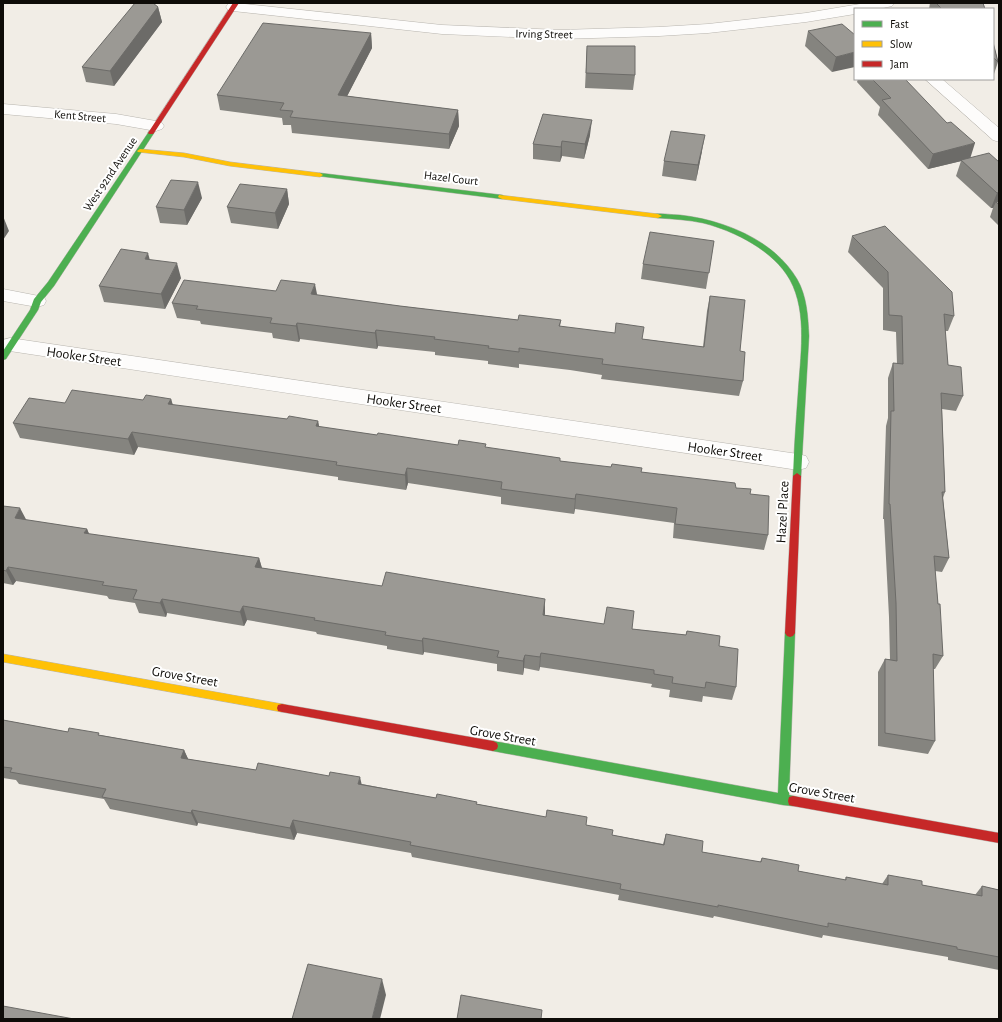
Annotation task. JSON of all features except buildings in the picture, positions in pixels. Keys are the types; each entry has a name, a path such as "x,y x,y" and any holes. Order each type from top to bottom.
{"street":[{"name":"Irving Street","path":"861,8 887,3"},
{"name":"Irving Street","path":"234,5 459,31 562,35 699,29 776,22 854,9"},
{"name":"West 92nd Avenue","path":"7,351 34,310 37,301 51,284 234,5"},
{"path":"934,80 999,137"},
{"name":"Kent Street","path":"3,109 116,119 156,126"},
{"name":"Hazel Court","path":"140,150 184,155 238,165 678,217 723,227 756,243"},
{"name":"Hazel Place","path":"756,243 783,263 794,277 804,308 806,333 798,462 783,800"},
{"path":"3,295 37,301"},
{"name":"Hooker Street","path":"7,351 798,462"},
{"name":"Grove Street","path":"3,658 999,838"}],"traffic: fast":[{"path":"3,357 34,310 37,301 51,284 151,133"},
{"path":"320,175 502,197"},
{"path":"658,216 687,218 703,221 748,239 769,251 784,265 794,281 801,298 805,336 797,476"},
{"path":"783,800 790,633"},
{"path":"493,746 793,801"}],"traffic: slow":[{"path":"140,151 184,155 230,164 320,175"},
{"path":"502,197 658,216"},
{"path":"3,658 282,708"}],"traffic: jam":[{"path":"151,133 236,3"},
{"path":"790,633 797,476"},
{"path":"282,708 493,746"},
{"path":"793,801 999,838"}]}
